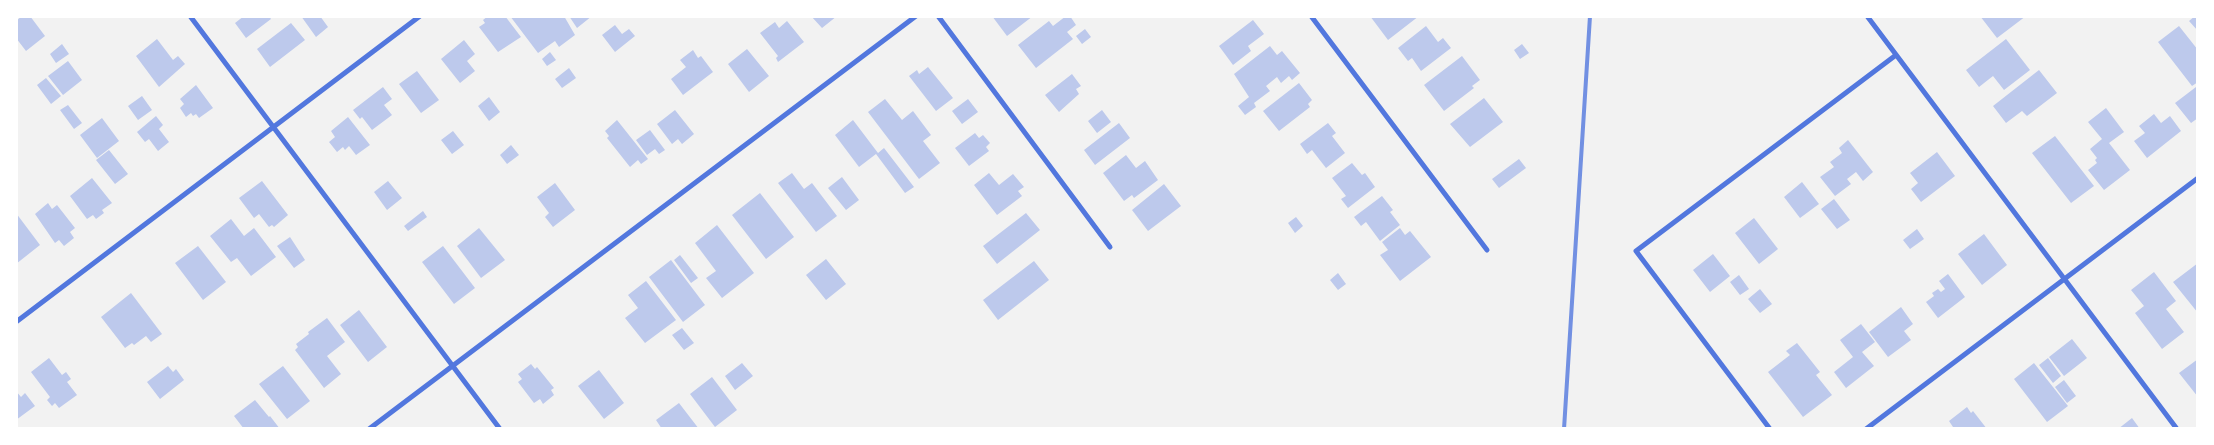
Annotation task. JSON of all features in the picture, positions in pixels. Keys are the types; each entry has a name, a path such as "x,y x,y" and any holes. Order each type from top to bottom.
{"street":[{"path":"190,16 500,429"},
{"path":"16,322 420,16"},
{"path":"369,429 916,16"},
{"path":"938,16 1110,247"},
{"path":"1311,16 1487,250"},
{"path":"1867,16 2178,429"},
{"path":"1770,429 1636,251 1896,55"},
{"path":"1866,429 2198,178"}],"building":[{"path":"22,16 30,16 45,36 26,51 16,38 16,21"},
{"path":"244,16 269,16 271,19 246,38 235,23"},
{"path":"301,16 320,16 328,27 316,37"},
{"path":"488,16 505,16 521,37 498,52 479,27 485,23 483,20"},
{"path":"510,16 564,16 575,35 559,47 555,41 538,53"},
{"path":"569,16 592,16 577,28"},
{"path":"811,16 837,16 822,28"},
{"path":"992,16 1033,16 1007,36"},
{"path":"1066,16 1070,16 1076,25 1067,32 1073,39 1036,68 1018,45 1049,21 1053,26"},
{"path":"1370,16 1419,16 1388,40"},
{"path":"1980,16 2026,16 1997,38"},
{"path":"2198,16 2198,31 2189,21"},
{"path":"1253,20 1264,34 1248,46 1251,51 1233,65 1219,46"},
{"path":"787,21 804,42 778,62 776,58 778,56 760,33 775,22 779,28"},
{"path":"291,23 305,40 270,67 257,49"},
{"path":"615,25 622,34 629,29 635,36 615,52 602,35"},
{"path":"1426,26 1438,42 1443,38 1451,48 1421,71 1412,58 1408,61 1398,48"},
{"path":"2179,26 2198,50 2198,82 2192,86 2158,42"},
{"path":"1085,29 1091,37 1082,44 1076,36"},
{"path":"157,39 173,60 178,56 185,64 159,87 136,56"},
{"path":"2006,39 2030,70 2004,90 1993,76 1979,87 1966,70"},
{"path":"464,40 475,54 467,61 475,71 460,83 441,59"},
{"path":"62,44 69,54 56,63 50,54"},
{"path":"1522,44 1529,53 1520,59 1514,50"},
{"path":"1270,46 1277,55 1282,51 1300,73 1292,80 1289,76 1281,83 1277,77 1266,86 1270,91 1254,103 1256,107 1245,115 1238,106 1249,97 1234,74"},
{"path":"747,49 769,76 749,92 728,64"},
{"path":"693,50 698,58 701,56 713,72 683,95 671,79 686,67 680,60"},
{"path":"550,52 556,60 547,66 542,59"},
{"path":"1462,56 1480,80 1472,86 1474,88 1444,111 1424,85"},
{"path":"68,61 82,80 63,95 48,76"},
{"path":"928,67 953,98 936,111 909,76 917,70 919,74"},
{"path":"569,68 576,78 562,88 555,79"},
{"path":"2039,70 2057,93 2027,116 2022,111 2006,123 1993,106"},
{"path":"417,71 439,100 421,113 399,84"},
{"path":"1072,74 1081,86 1076,89 1079,94 1059,112 1045,95"},
{"path":"46,78 61,96 51,104 37,85"},
{"path":"1299,83 1312,100 1308,104 1310,107 1279,131 1263,111"},
{"path":"196,85 213,108 199,118 196,114 193,116 191,113 186,117 180,108 184,104 180,99"},
{"path":"383,87 392,99 384,105 392,115 372,130 362,117 360,119 353,110"},
{"path":"2196,87 2198,89 2198,118 2191,123 2175,103"},
{"path":"142,96 152,110 138,120 128,106"},
{"path":"489,97 500,112 489,121 478,106"},
{"path":"1484,98 1503,122 1470,147 1450,124"},
{"path":"885,99 902,120 913,111 931,135 923,141 940,163 919,179 868,112"},
{"path":"968,99 978,112 962,124 952,111"},
{"path":"68,105 82,123 74,129 60,110"},
{"path":"2106,108 2124,132 2109,143 2130,170 2104,190 2088,170 2097,163 2095,160 2097,158 2090,149 2102,139 2088,122"},
{"path":"675,110 694,134 682,144 678,139 672,144 657,124"},
{"path":"1102,110 1111,122 1097,133 1088,121"},
{"path":"2154,114 2161,123 2170,116 2181,131 2147,158 2134,141 2145,133 2139,126"},
{"path":"156,116 163,125 159,129 169,142 158,151 149,139 145,142 137,132"},
{"path":"348,117 370,145 356,155 349,146 345,150 343,147 337,152 329,142 335,137 331,131"},
{"path":"102,118 119,141 97,158 80,135"},
{"path":"617,120 648,159 641,164 638,160 630,167 607,138 609,136 605,131"},
{"path":"853,120 878,153 884,148 914,187 905,193 876,154 859,167 835,135"},
{"path":"1119,123 1130,138 1095,165 1084,150"},
{"path":"1328,123 1336,133 1332,136 1345,153 1326,168 1312,150 1307,154 1300,144"},
{"path":"650,130 665,150 659,154 655,149 647,155 636,140"},
{"path":"453,131 464,145 452,154 441,140"},
{"path":"975,133 979,138 983,135 990,143 986,147 989,151 969,166 955,148"},
{"path":"2055,136 2094,186 2071,203 2032,153"},
{"path":"1848,140 1873,172 1863,181 1856,172 1847,179 1851,184 1835,196 1820,177 1834,167 1830,162 1842,153 1839,148"},
{"path":"511,145 519,155 507,164 500,155"},
{"path":"109,150 128,174 115,184 96,160"},
{"path":"1937,152 1955,176 1921,202 1911,189 1918,183 1910,173"},
{"path":"1126,155 1136,168 1145,161 1158,180 1134,198 1132,195 1124,201 1103,173"},
{"path":"1519,159 1526,168 1499,188 1492,179"},
{"path":"1352,163 1362,175 1365,173 1375,187 1348,208 1341,199 1346,196 1332,178"},
{"path":"792,173 804,189 812,183 837,216 816,232 778,183"},
{"path":"989,173 999,185 1013,174 1024,187 1018,191 1022,196 997,215 974,185"},
{"path":"842,177 859,200 846,210 828,188"},
{"path":"92,178 112,203 102,210 104,213 96,219 93,215 87,219 70,196"},
{"path":"262,181 288,215 274,227 272,225 269,227 259,214 254,218 239,198"},
{"path":"388,181 402,198 387,210 374,192"},
{"path":"1802,182 1819,204 1800,218 1784,197"},
{"path":"555,183 575,210 553,227 545,217 549,213 537,197"},
{"path":"1164,184 1181,206 1148,231 1132,210"},
{"path":"760,193 794,237 766,259 732,215"},
{"path":"1382,196 1393,210 1390,212 1400,225 1380,241 1366,222 1361,226 1354,217"},
{"path":"1834,199 1850,220 1837,229 1821,209"},
{"path":"48,203 52,209 57,205 75,228 70,232 74,238 64,246 59,240 55,243 35,214"},
{"path":"423,211 427,217 408,231 404,226"},
{"path":"16,213 40,245 16,264"},
{"path":"1026,213 1040,230 997,264 983,246"},
{"path":"1296,217 1303,226 1295,233 1288,223"},
{"path":"1754,218 1778,249 1759,264 1735,233"},
{"path":"231,219 244,236 254,228 276,257 251,276 237,258 231,262 210,236"},
{"path":"717,225 754,273 722,298 706,278 716,271 695,243"},
{"path":"479,228 505,260 481,278 457,246"},
{"path":"1400,228 1405,235 1410,231 1431,257 1400,281 1380,255 1388,250 1382,242"},
{"path":"1917,229 1924,239 1910,249 1903,240"},
{"path":"1984,234 2007,265 1982,285 1958,254"},
{"path":"290,237 305,260 294,268 277,246"},
{"path":"198,246 226,282 203,300 175,263"},
{"path":"443,246 475,288 454,304 422,262"},
{"path":"1713,254 1730,276 1710,292 1693,270"},
{"path":"680,255 698,278 691,283 674,260"},
{"path":"826,259 846,284 826,300 806,275"},
{"path":"671,260 705,305 683,322 649,277"},
{"path":"1034,261 1049,280 998,320 983,300"},
{"path":"2198,263 2198,313 2173,282"},
{"path":"2154,272 2176,301 2166,309 2184,332 2162,349 2135,313 2144,306 2131,290"},
{"path":"1338,273 1346,284 1338,290 1330,280"},
{"path":"1948,274 1965,297 1938,318 1926,302 1934,296 1932,293 1938,289 1941,292 1945,289 1939,281"},
{"path":"1739,275 1749,289 1740,295 1730,282"},
{"path":"646,281 676,320 645,343 625,318 638,308 628,295"},
{"path":"1760,289 1772,304 1760,313 1748,299"},
{"path":"131,293 162,334 151,342 146,336 134,345 132,343 125,348 101,317"},
{"path":"1901,307 1913,324 1904,331 1911,340 1888,357 1869,332"},
{"path":"359,310 387,347 368,362 340,325"},
{"path":"327,318 345,342 327,356 341,374 324,388 295,350 298,347 296,344 309,334 308,332"},
{"path":"1861,324 1875,342 1862,352 1874,366 1846,388 1834,372 1853,357 1840,340"},
{"path":"682,328 694,343 684,350 672,335"},
{"path":"2072,339 2087,358 2064,376 2049,357"},
{"path":"1797,343 1820,372 1816,375 1832,395 1803,417 1768,372 1790,355 1786,351"},
{"path":"49,358 62,375 66,372 71,379 67,382 77,395 59,408 55,403 52,406 47,400 50,397 31,372"},
{"path":"2048,358 2061,376 2053,383 2039,365"},
{"path":"2198,359 2198,397 2179,373"},
{"path":"742,363 753,376 735,390 725,376"},
{"path":"2034,363 2068,406 2047,422 2014,379"},
{"path":"531,364 535,369 537,367 554,388 551,390 554,395 543,404 540,399 534,403 518,382 522,379 518,374"},
{"path":"168,366 173,372 176,369 184,380 160,399 147,382"},
{"path":"283,366 310,401 287,419 259,384"},
{"path":"599,370 624,403 604,419 578,386"},
{"path":"712,377 737,410 715,427 690,394"},
{"path":"2064,380 2076,396 2067,403 2055,387"},
{"path":"16,391 21,397 25,393 35,406 16,420"},
{"path":"255,400 280,429 244,429 234,416"},
{"path":"679,403 699,429 662,429 656,420"},
{"path":"1967,407 1971,413 1973,411 1987,429 1950,429 1953,427 1949,421"},
{"path":"2132,418 2140,429 2118,429"}],"railway":[{"path":"1564,429 1590,16"}]}
